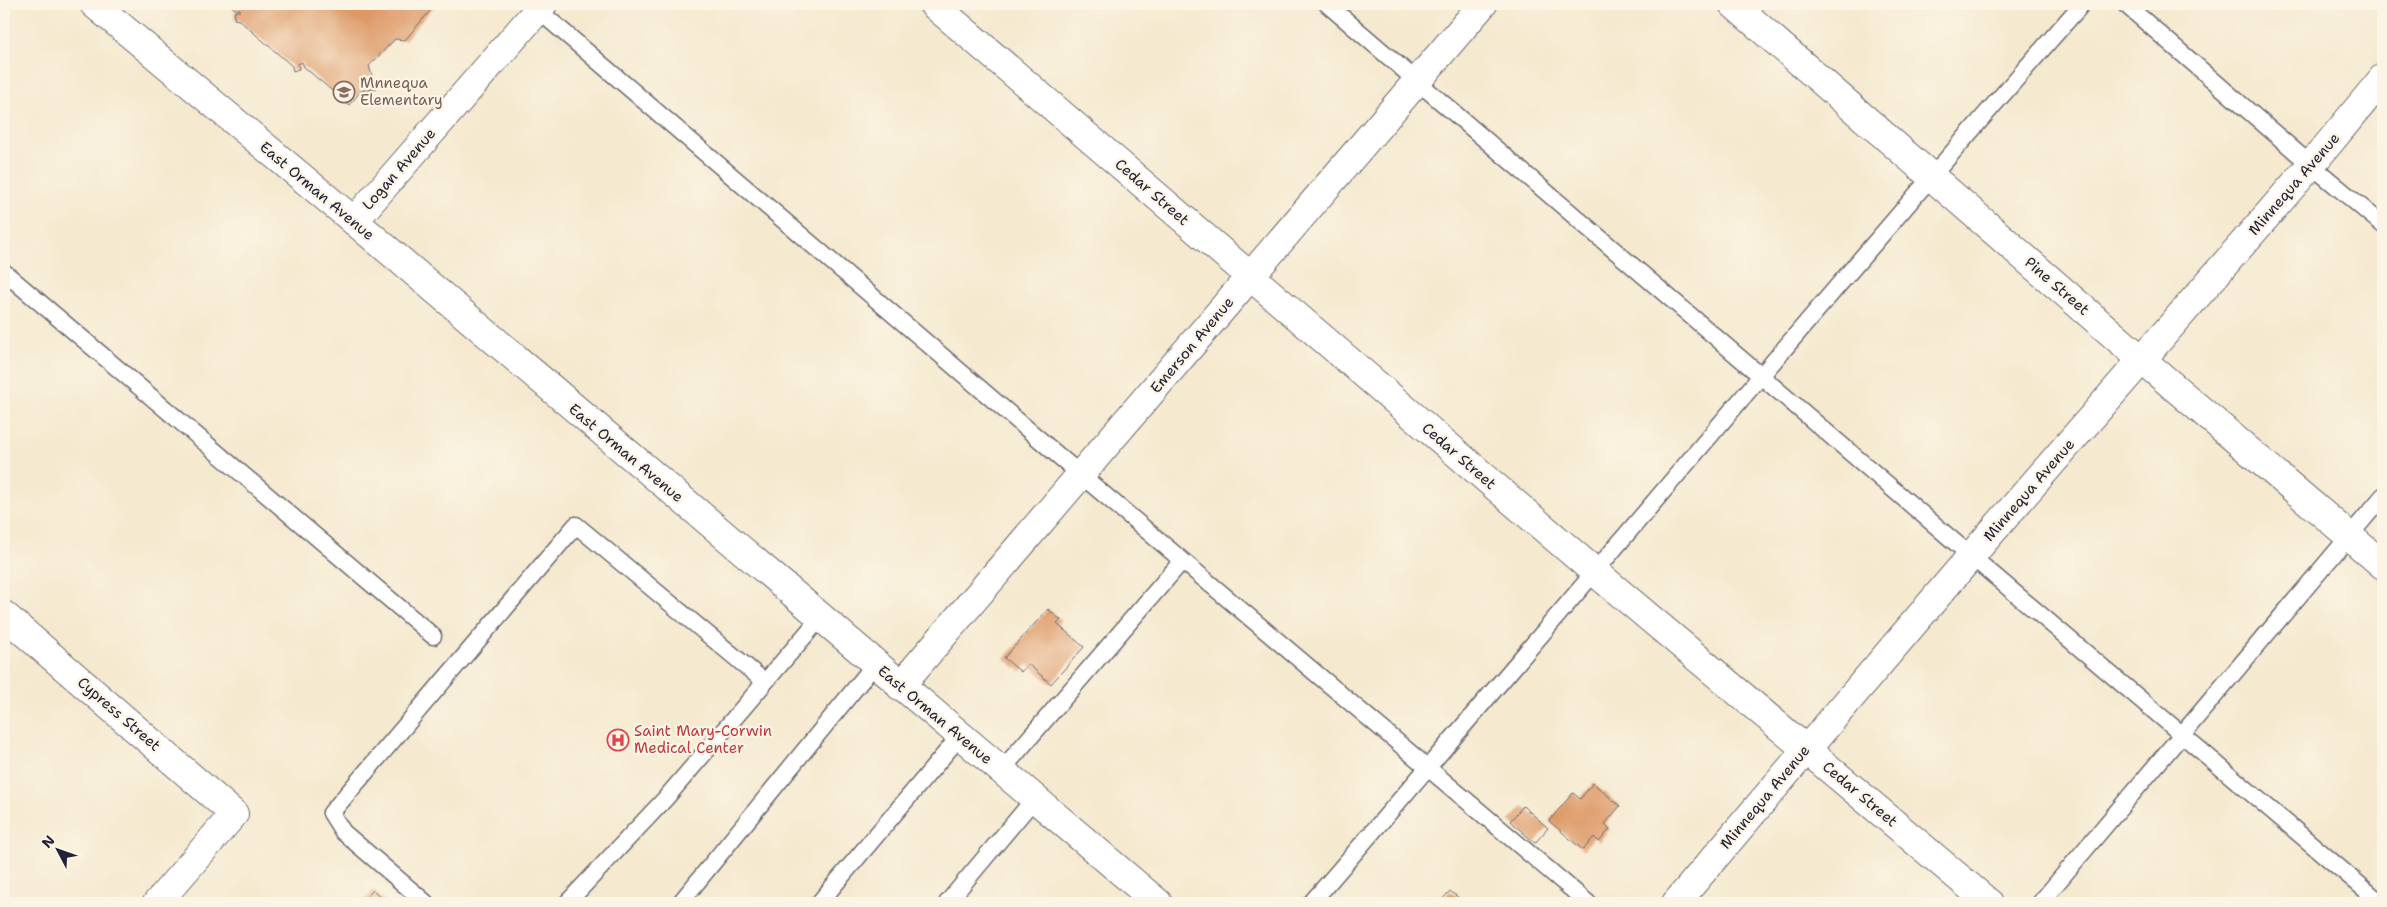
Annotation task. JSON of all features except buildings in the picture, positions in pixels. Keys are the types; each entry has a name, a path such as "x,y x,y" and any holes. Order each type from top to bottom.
{"street":[{"name":"East Orman Avenue","path":"94,4 354,221 1158,903"},
{"name":"Cedar Street","path":"933,4 1594,572 1989,903"},
{"name":"Emerson Avenue","path":"900,686 1483,4"},
{"name":"Pine Street","path":"1733,4 2141,359 2383,565"},
{"name":"Logan Avenue","path":"354,221 540,7"},
{"name":"Minnequa Avenue","path":"1676,903 2141,359 2311,165 2383,78"},
{"name":"Cypress Street","path":"4,615 234,814 157,903"}],"lane":[{"path":"1327,4 2182,736 2381,903"},
{"path":"1311,903 1428,769 1930,176 2082,4"},
{"path":"2126,4 2311,165 2383,224"},
{"path":"540,7 1081,475 1588,903"},
{"path":"4,272 433,636"},
{"path":"2040,903 2383,496"},
{"path":"426,903 343,832 331,813 576,524 765,682"},
{"path":"1001,771 1182,561"},
{"path":"567,903 665,799 820,618"},
{"path":"680,903 875,664"},
{"path":"819,903 960,736"},
{"path":"947,903 1034,799"}],"place":[{"name":"Mnnequa Elementary","path":"344,92"},
{"name":"Saint Mary-Corwin Medical Center","path":"618,740"}]}
